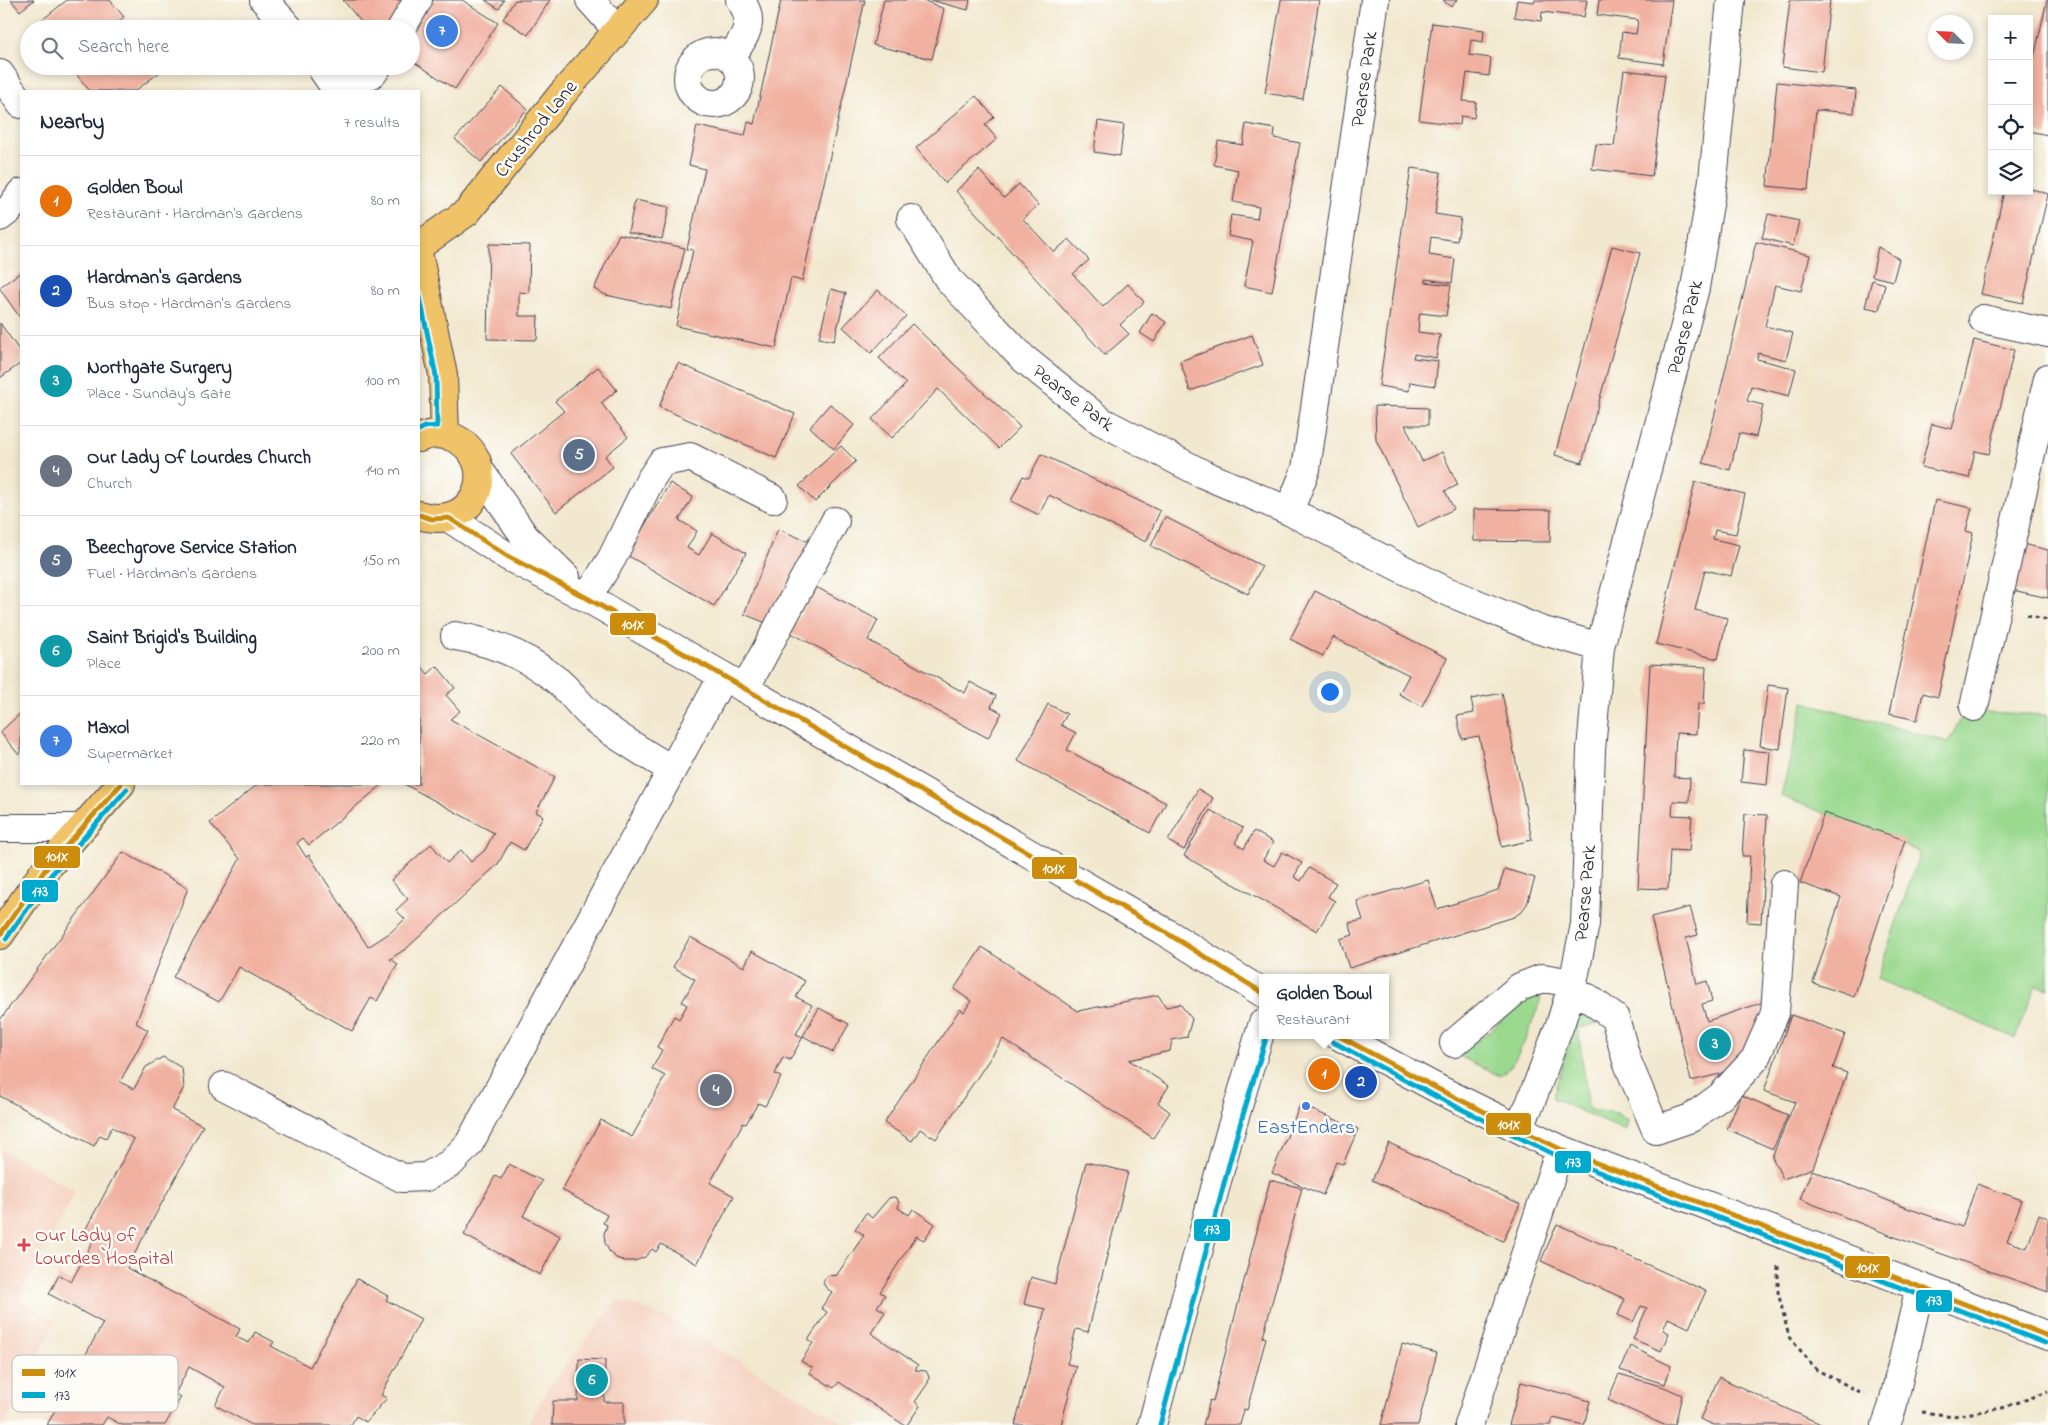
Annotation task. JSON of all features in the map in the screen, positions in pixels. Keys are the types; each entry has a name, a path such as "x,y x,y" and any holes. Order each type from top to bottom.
{"main road":[{"name":"Crushrod Lane","path":"420,245 467,212 563,93 644,0"},
{"path":"420,262 443,375 432,436 461,441 473,454 479,469 478,484 473,499 463,511 449,518 432,519 420,515"},
{"path":"0,935 45,870 119,785"}],"street":[{"path":"406,20 418,0"},
{"path":"590,0 618,30"},
{"path":"731,58 750,23 747,9 740,0"},
{"name":"Pearse Park","path":"1289,511 1306,469 1375,0"},
{"name":"Pearse Park","path":"1518,1128 1530,1104 1561,1022 1585,924 1591,750 1600,647 1695,288 1712,180 1731,0"},
{"path":"271,2 284,20"},
{"path":"0,74 20,103"},
{"path":"326,75 336,90"},
{"path":"347,90 370,75"},
{"path":"0,217 9,210 20,194"},
{"name":"Pearse Park","path":"910,219 949,280 1023,358 1101,421 1203,474 1289,511 1444,590 1540,630 1600,647"},
{"path":"1984,319 2048,333"},
{"path":"1974,707 2048,378"},
{"path":"587,598 612,558 650,480 662,462 690,457 773,499"},
{"path":"479,469 525,537 587,598"},
{"path":"449,518 507,556 587,598 1164,932 1259,991"},
{"path":"224,1086 402,1178 426,1177 451,1163 469,1144 671,769 734,683 835,520"},
{"path":"455,636 476,639 500,647 530,661 560,683 596,720 641,752 671,769"},
{"path":"0,828 82,828"},
{"path":"1454,1042 1520,987 1544,978 1571,987 1615,1018 1627,1061 1656,1130 1691,1118 1721,1096 1755,1059 1776,1013 1784,884"},
{"path":"1152,1425 1229,1136 1259,1036"},
{"path":"1344,1039 1440,1090 1560,1149 2048,1336"},
{"path":"1469,1425 1560,1149"},
{"path":"1886,1425 1892,1408 1920,1287"}],"shaded area":[{"name":"Our Lady of Lourdes Hospital","path":"0,1149 76,1191 19,1298 56,1321 39,1355 12,1355 12,1409 4,1425 0,1425"},
{"path":"618,1299 665,1317 847,1425 528,1425 546,1391"}],"green space":[{"path":"1804,702 1948,742 1965,711 2048,715 2048,989 2036,985 2015,1038 1877,979 1920,852 1781,796"},
{"path":"1533,991 1541,999 1529,1030 1514,1062 1500,1076 1457,1055 1488,1033"},
{"path":"1577,1016 1588,1016 1600,1023 1578,1028 1589,1110 1617,1113 1627,1120 1625,1131 1553,1097"}],"building":[{"path":"11,0 34,0 20,11"},
{"path":"67,0 110,0 124,17 120,20 42,20"},
{"path":"343,0 462,0 498,23 455,89 420,66 420,20 360,20"},
{"path":"485,0 504,0 499,9"},
{"path":"515,0 550,0 528,35 503,19"},
{"path":"781,0 865,0 802,281 791,278 776,348 676,326 693,250 687,249 705,169 689,165 697,126 745,136 748,122 754,124"},
{"path":"884,0 923,0 944,9 932,59 873,45"},
{"path":"930,0 970,0 968,10"},
{"path":"1281,0 1319,0 1303,99 1265,93"},
{"path":"1443,0 1457,0 1451,7"},
{"path":"1517,0 1534,2 1535,0 1587,0 1584,17 1542,12 1541,21 1514,17"},
{"path":"1599,0 1672,0 1663,64 1619,58 1622,32 1636,34 1638,20 1597,15"},
{"path":"1790,0 1830,0 1822,72 1782,67"},
{"path":"2048,0 2048,135 2033,132 2033,62"},
{"path":"1432,23 1484,30 1483,42 1471,40 1469,55 1491,58 1489,76 1467,73 1463,101 1476,102 1474,118 1461,116 1460,125 1419,120"},
{"path":"1624,70 1665,75 1652,176 1592,169 1596,144 1614,146"},
{"path":"77,75 156,75 136,90 89,90"},
{"path":"1777,82 1856,90 1854,113 1816,110 1808,190 1767,186"},
{"path":"502,87 527,109 481,162 455,139"},
{"path":"976,96 994,117 985,125 997,139 945,183 916,148"},
{"path":"1098,121 1124,125 1120,156 1094,152"},
{"path":"1246,124 1275,129 1274,138 1300,143 1272,292 1244,286 1253,241 1228,236 1231,215 1257,219 1259,207 1233,202 1238,170 1214,165 1218,141 1243,145"},
{"path":"1411,168 1441,172 1435,214 1461,218 1457,241 1431,237 1429,255 1455,259 1452,283 1425,279 1425,282 1451,285 1446,316 1420,313 1419,318 1418,332 1440,335 1436,358 1414,354 1413,358 1438,361 1435,386 1410,382 1409,391 1379,386"},
{"path":"979,170 1004,198 1019,184 1038,205 1023,219 1054,252 1069,239 1089,260 1073,274 1103,307 1128,284 1144,302 1120,325 1129,334 1105,355 956,191"},
{"path":"2033,189 2048,194 2023,303 1981,294 2003,195 2033,195"},
{"path":"635,200 669,207 662,239 628,232"},
{"path":"1768,214 1799,221 1793,246 1762,238"},
{"path":"619,234 685,248 671,309 606,295 594,289"},
{"path":"1756,242 1810,255 1801,291 1775,285 1765,326 1793,333 1786,360 1758,353 1757,359 1796,369 1789,396 1751,386 1747,401 1763,405 1756,437 1739,433 1730,470 1703,463"},
{"path":"489,244 530,245 529,293 519,292 519,316 538,316 537,340 487,339"},
{"path":"1612,246 1640,253 1582,463 1555,455"},
{"path":"1878,247 1899,259 1893,281 1872,276"},
{"path":"20,273 20,318 0,289 0,287"},
{"path":"1872,280 1885,284 1879,310 1865,307"},
{"path":"831,289 846,293 834,341 819,338"},
{"path":"878,290 906,316 871,353 843,327"},
{"path":"1152,313 1166,322 1154,342 1140,333"},
{"path":"0,323 20,352 20,364 0,378"},
{"path":"912,324 1020,427 999,448 938,389 892,438 872,419 906,384 879,358"},
{"path":"1252,335 1263,365 1190,391 1180,361"},
{"path":"1974,340 2014,350 1989,454 1975,451 1969,478 1921,467 1932,424 1952,429"},
{"path":"678,363 795,414 776,458 659,407"},
{"path":"598,367 617,390 601,403 628,437 605,456 613,467 556,512 511,454 564,411 555,401"},
{"path":"830,404 854,425 834,449 810,427"},
{"path":"1375,406 1428,408 1428,425 1405,425 1422,461 1442,452 1458,485 1445,491 1454,509 1418,527 1376,440"},
{"path":"841,446 856,461 815,502 799,486"},
{"path":"1041,454 1160,511 1146,542 1049,495 1039,515 1011,501 1023,476 1029,478"},
{"path":"1695,482 1745,494 1736,534 1715,530 1713,539 1739,545 1731,576 1705,570 1695,610 1727,618 1718,659 1656,644"},
{"path":"670,483 693,497 679,520 697,531 687,548 699,555 712,533 746,553 714,606 627,555"},
{"path":"1935,500 1972,508 1966,531 1973,533 1938,697 1923,693 1917,720 1889,714"},
{"path":"1474,509 1551,510 1550,542 1474,541"},
{"path":"1165,517 1262,566 1248,594 1151,546"},
{"path":"778,529 814,544 771,625 744,614"},
{"path":"2018,543 2048,550 2048,598 2008,589"},
{"path":"816,587 878,620 868,640 965,693 970,682 996,696 991,707 1002,713 988,738 791,633"},
{"path":"1315,591 1447,658 1422,706 1399,694 1409,675 1333,637 1323,656 1290,639"},
{"path":"420,664 428,674 437,666 455,688 446,695 460,711 450,719 555,777 536,812 543,816 524,850 510,842 498,864 407,948 390,959 398,964 377,1001 371,998 352,1031 239,967 219,1002 173,977 240,859 210,823 257,785 382,785 309,845 303,838 297,843 306,857 309,855 368,947 391,932 405,919 396,910 408,899 391,880 431,844 447,863 461,850 471,862 485,850 494,833 406,785 420,785"},
{"path":"1650,664 1706,667 1704,704 1698,704 1696,734 1676,733 1674,777 1690,778 1689,802 1673,801 1672,815 1692,816 1689,851 1670,850 1668,889 1638,888"},
{"path":"1768,685 1788,688 1780,749 1760,746"},
{"path":"1502,693 1532,840 1502,847 1479,736 1462,739 1457,716 1474,713 1471,699"},
{"path":"1048,704 1067,714 1061,725 1076,733 1067,750 1166,803 1150,833 1018,761"},
{"path":"20,714 19,755 0,732"},
{"path":"1744,750 1770,752 1767,785 1741,782"},
{"path":"1198,789 1213,798 1184,850 1168,841"},
{"path":"1210,810 1243,828 1235,843 1244,849 1254,831 1273,842 1263,860 1274,866 1282,852 1302,863 1294,877 1301,881 1309,868 1336,883 1328,897 1335,901 1317,931 1184,856"},
{"path":"1824,813 1905,840 1854,997 1813,983 1841,897 1800,883"},
{"path":"1745,814 1767,815 1761,923 1747,922 1750,856 1742,856"},
{"path":"123,852 188,888 136,1023 148,1030 120,1082 134,1089 146,1067 163,1057 182,1068 184,1087 172,1110 203,1126 127,1268 240,1329 236,1337 249,1343 255,1332 274,1342 271,1346 310,1367 357,1279 388,1296 386,1300 421,1319 381,1395 387,1398 366,1422 356,1416 351,1425 252,1425 215,1405 225,1387 189,1367 178,1388 178,1355 85,1355 103,1323 49,1294 59,1275 71,1282 93,1241 82,1236 134,1139 112,1127 106,1138 100,1135 94,1146 0,1096 0,1020"},
{"path":"1505,869 1535,878 1527,904 1514,917 1349,968 1340,939 1353,935 1349,923 1363,920 1357,901 1428,880 1437,909 1498,890"},
{"path":"1690,907 1698,935 1686,938 1697,984 1707,981 1712,1001 1702,1004 1707,1021 1767,1001 1740,1060 1720,1074 1691,1081 1651,917"},
{"path":"690,937 744,967 752,951 805,981 796,997 812,1005 796,1034 803,1037 790,1060 783,1057 775,1074 781,1077 765,1106 758,1103 746,1124 743,1123 710,1183 734,1196 697,1264 661,1244 656,1252 652,1249 645,1257 635,1261 625,1261 616,1258 609,1251 605,1243 604,1234 607,1225 603,1223 607,1215 562,1190 601,1120 632,1137 665,1076 652,1069 662,1050 657,1047 674,1016 679,1019 687,1005 682,1002 695,979 673,967"},
{"path":"982,947 1078,1011 1158,995 1166,1007 1180,1004 1192,1019 1187,1037 1172,1040 1170,1051 1129,1060 1169,1086 1158,1103 1170,1112 1153,1138 1003,1039 936,1139 920,1129 912,1141 884,1123 960,1009 964,1012 971,1001 954,989"},
{"path":"819,1008 849,1024 833,1052 803,1036"},
{"path":"1791,1015 1845,1034 1833,1068 1847,1073 1813,1168 1783,1179 1772,1157 1795,1102 1764,1091"},
{"path":"1741,1095 1788,1115 1773,1149 1727,1129"},
{"path":"1300,1105 1358,1129 1343,1164 1336,1162 1323,1195 1272,1173"},
{"path":"1389,1143 1520,1204 1503,1241 1372,1180"},
{"path":"1086,1162 1128,1172 1088,1332 1076,1329 1067,1364 1076,1366 1061,1425 1015,1425 1045,1309 1024,1304 1031,1277 1055,1284"},
{"path":"509,1164 542,1181 523,1216 560,1236 540,1275 464,1235 495,1176 501,1179"},
{"path":"1812,1170 1904,1207 1962,1227 1977,1184 2022,1200 2007,1241 2027,1248 2039,1214 2048,1218 2048,1292 1892,1236 1800,1199"},
{"path":"1270,1180 1302,1188 1263,1337 1266,1338 1247,1410 1244,1409 1240,1425 1203,1425 1210,1400 1213,1401"},
{"path":"889,1198 897,1198 898,1208 909,1215 913,1209 935,1224 924,1240 916,1236 880,1292 885,1295 877,1307 885,1312 871,1333 918,1365 915,1370 926,1371 929,1377 928,1383 915,1402 920,1406 907,1425 904,1425 839,1382 834,1388 810,1373 813,1368 801,1361 813,1343 808,1340 827,1312 821,1308 832,1292 823,1283 825,1278 829,1275 836,1276 864,1235 855,1229 866,1213 872,1218"},
{"path":"1557,1224 1706,1291 1689,1328 1668,1318 1663,1330 1669,1333 1661,1351 1633,1339 1647,1308 1641,1306 1633,1322 1618,1315 1625,1299 1541,1261"},
{"path":"1402,1344 1437,1353 1418,1425 1381,1425"},
{"path":"1630,1346 1671,1366 1665,1384 1620,1370"},
{"path":"579,1359 605,1360 604,1402 624,1402 624,1425 552,1425 553,1401 578,1401"},
{"path":"1619,1374 1664,1387 1682,1395 1675,1425 1664,1425 1608,1400"},
{"path":"1719,1377 1823,1425 1714,1425 1700,1419"},
{"path":"1521,1382 1590,1401 1584,1425 1553,1418 1551,1425 1509,1425"},
{"path":"54,1412 172,1412 165,1425 122,1425 107,1417 102,1425 47,1425"}],"transit line":[{"name":"173","path":"420,298 436,376 437,426 424,427 420,429"},
{"name":"101X","path":"420,515 432,519 449,518 507,556 587,598 723,676 1165,932 1259,991"},
{"name":"101X","path":"0,935 45,870 120,785"},
{"name":"173","path":"6,939 51,875 127,789"},
{"name":"173","path":"1160,1425 1236,1138 1266,1039"},
{"name":"101X","path":"1344,1039 1440,1090 1560,1149 2048,1336"},
{"name":"173","path":"1333,1042 1437,1097 1557,1156 2045,1343"}],"place":[{"name":"Maxol","path":"442,31"},
{"name":"Beechgrove Service Station","path":"579,455"},
{"name":"Northgate Surgery","path":"1715,1044"},
{"name":"Golden Bowl","path":"1324,1074"},
{"name":"Hardman's Gardens","path":"1361,1082"},
{"name":"Our Lady Of Lourdes Church","path":"716,1090"},
{"name":"EastEnders","path":"1306,1106"},
{"name":"Our Lady of Lourdes Hospital","path":"24,1245"},
{"name":"Saint Brigid's Building","path":"592,1380"}]}
